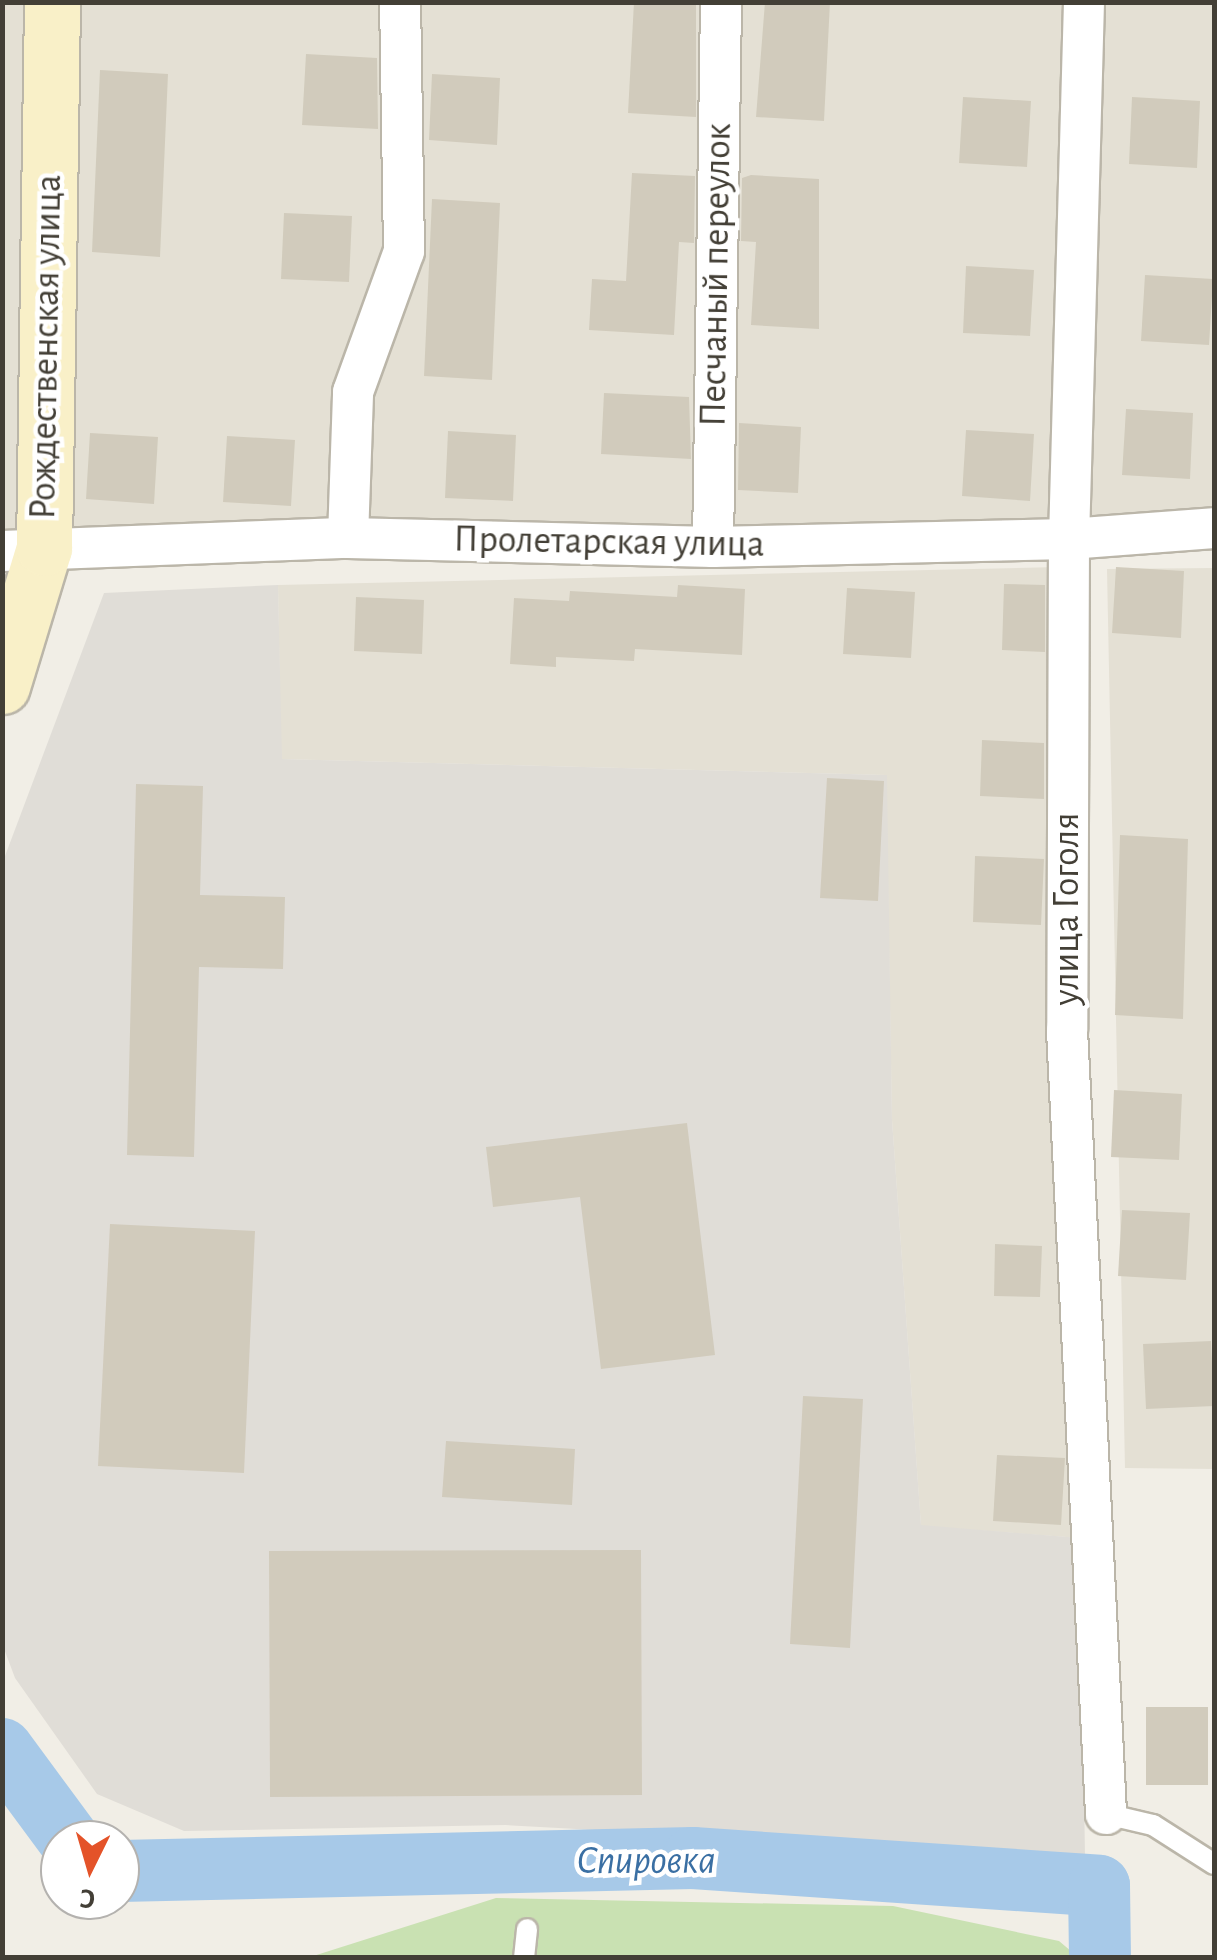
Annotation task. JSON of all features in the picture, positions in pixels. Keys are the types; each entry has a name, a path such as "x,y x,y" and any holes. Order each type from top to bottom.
{"main road":[{"name":"Рождественская улица","path":"2,686 23,550 52,2"}],"street":[{"path":"348,538 353,392 404,250 400,2"},
{"name":"Песчаный переулок","path":"713,547 721,2"},
{"name":"улица Гоголя","path":"1084,2 1069,539 1067,1030 1106,1814"},
{"name":"Пролетарская улица","path":"23,550 348,538 713,547 1069,539 1214,528"}],"lane":[{"path":"1106,1814 1153,1825 1214,1864"},
{"path":"524,1958 527,1929"}],"shaded area":[{"path":"2,3 33,3 30,532 2,533"},
{"path":"66,3 1066,3 1054,522 57,534"},
{"path":"1098,3 1214,3 1214,512 1084,519"},
{"path":"1059,567 1080,1538 921,1526 892,1120 886,775 281,759 278,585"},
{"path":"1214,568 1214,1469 1125,1468 1107,569"},
{"path":"278,585 282,759 887,775 892,1120 921,1525 1080,1538 1085,1857 505,1825 184,1831 97,1794 15,1678 3,1646 2,864 104,593"}],"green space":[{"path":"496,1898 893,1906 1059,1941 1078,1957 307,1958"}],"building":[{"path":"634,2 696,2 696,117 628,113"},
{"path":"765,2 830,2 824,121 756,117"},
{"path":"306,54 377,58 378,129 302,125"},
{"path":"100,70 168,74 160,257 92,252"},
{"path":"432,74 500,78 497,145 429,140"},
{"path":"963,97 1031,101 1027,167 959,163"},
{"path":"1132,97 1200,101 1197,168 1129,164"},
{"path":"632,173 695,176 694,243 679,242 674,335 589,330 592,279 626,281"},
{"path":"751,175 819,179 819,329 751,325 756,242 741,241 742,178"},
{"path":"432,199 500,203 492,380 424,376"},
{"path":"284,213 352,216 349,282 281,279"},
{"path":"966,266 1034,270 1030,336 963,333"},
{"path":"1145,275 1213,279 1209,345 1141,341"},
{"path":"604,393 689,397 691,459 601,454"},
{"path":"1126,409 1193,413 1190,479 1122,475"},
{"path":"739,423 801,427 798,493 738,490"},
{"path":"966,430 1034,434 1030,501 962,496"},
{"path":"448,431 516,435 513,501 445,498"},
{"path":"90,433 158,437 154,504 86,499"},
{"path":"227,436 295,440 291,506 223,502"},
{"path":"1116,567 1184,571 1181,638 1112,633"},
{"path":"1004,584 1045,585 1045,652 1002,650"},
{"path":"678,585 745,589 742,655 635,649 634,661 556,657 556,667 510,664 514,598 569,601 570,591 677,597"},
{"path":"847,588 915,592 911,658 843,654"},
{"path":"356,597 424,600 422,654 354,651"},
{"path":"982,740 1044,743 1044,799 980,796"},
{"path":"827,778 884,781 878,901 820,898"},
{"path":"136,784 203,786 200,895 285,897 283,969 199,967 194,1157 127,1155"},
{"path":"1120,835 1188,839 1183,1019 1115,1015"},
{"path":"975,856 1044,859 1041,925 973,922"},
{"path":"1114,1090 1182,1094 1179,1160 1111,1157"},
{"path":"687,1123 715,1355 601,1369 580,1197 493,1207 486,1147"},
{"path":"1122,1210 1190,1213 1186,1280 1118,1276"},
{"path":"110,1224 255,1231 244,1473 98,1466"},
{"path":"995,1244 1042,1246 1040,1297 994,1296"},
{"path":"1211,1341 1214,1406 1146,1409 1143,1344"},
{"path":"803,1396 863,1399 850,1648 790,1644"},
{"path":"446,1441 575,1449 572,1505 442,1497"},
{"path":"997,1455 1065,1458 1061,1525 993,1521"},
{"path":"641,1550 642,1795 270,1797 269,1551"},
{"path":"1146,1707 1208,1707 1208,1785 1146,1785"}],"waterway":[{"name":"Спировка","path":"2,1749 54,1820"},
{"name":"Спировка","path":"140,1871 693,1858 1099,1886 1100,1958"}]}
